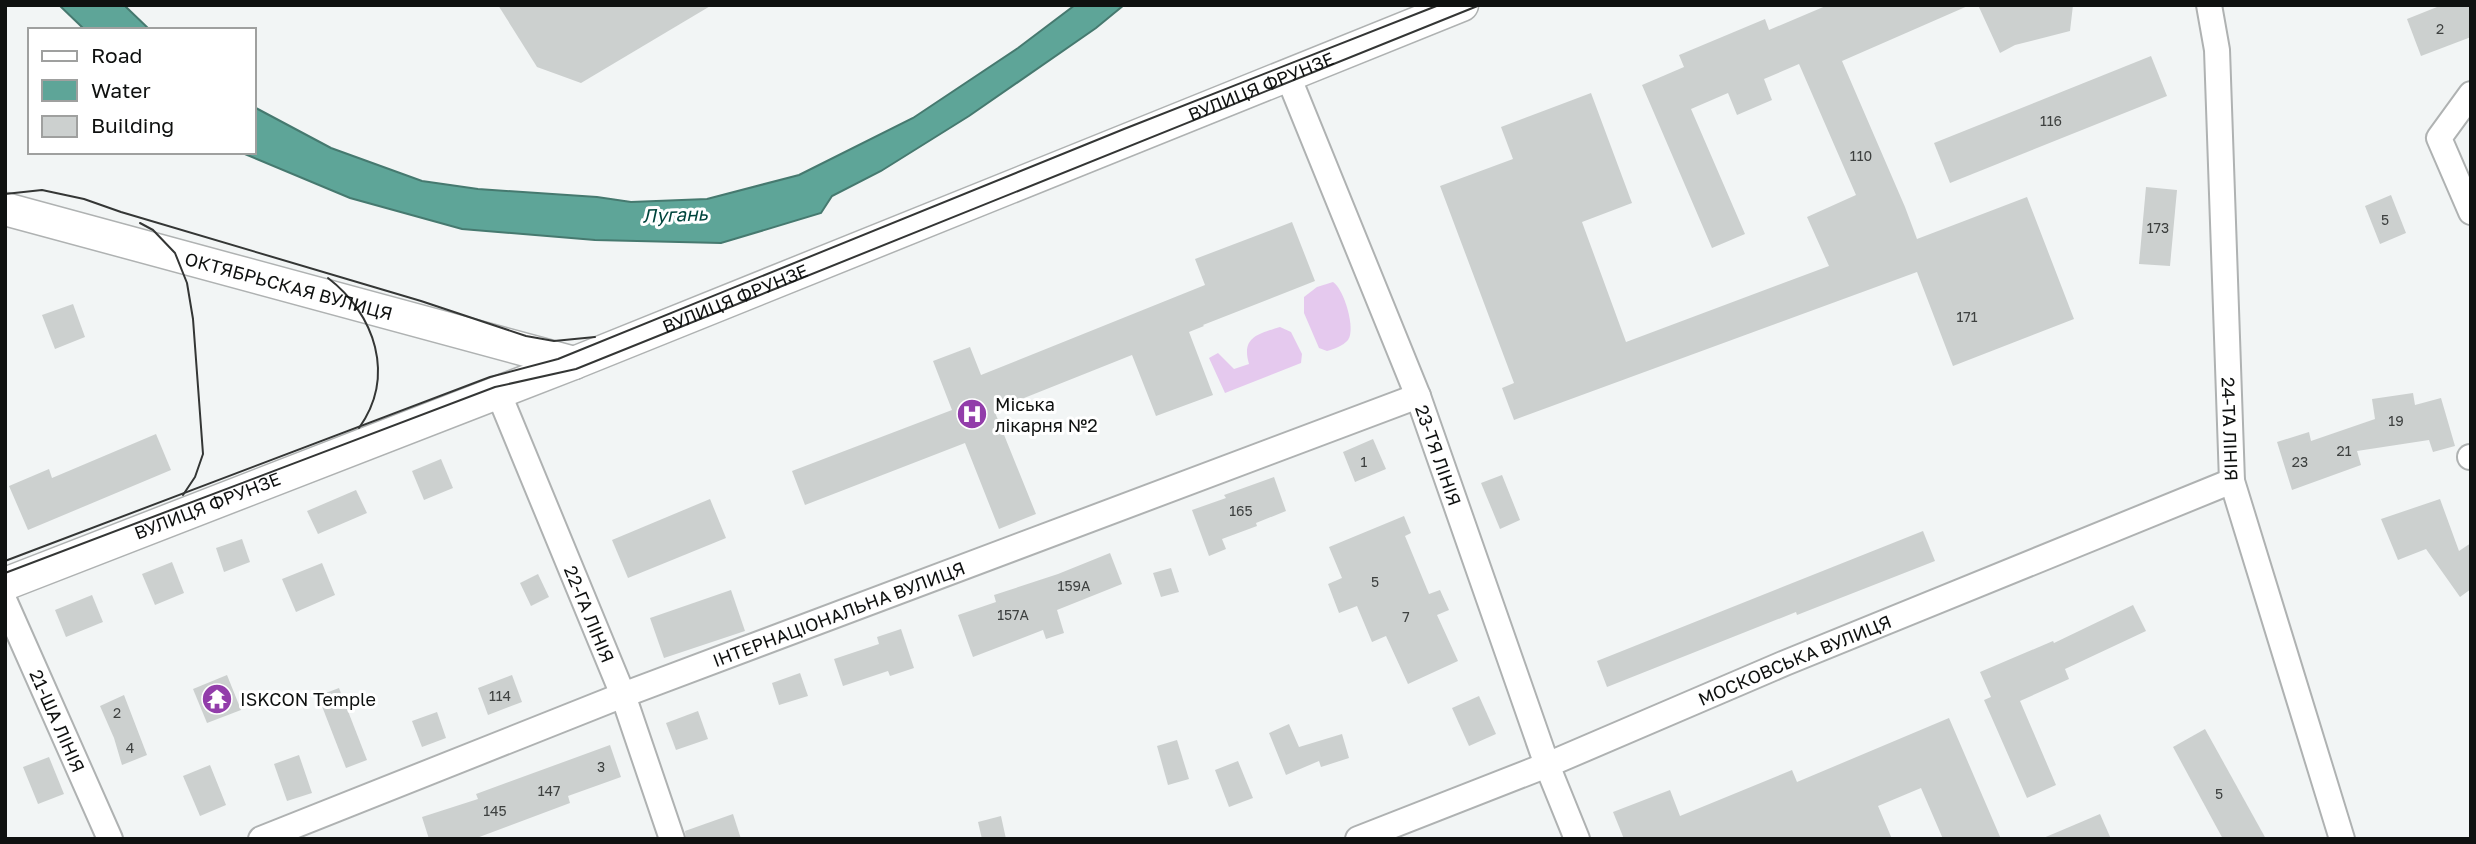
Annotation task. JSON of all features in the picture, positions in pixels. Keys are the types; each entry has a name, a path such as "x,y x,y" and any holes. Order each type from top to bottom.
{"street":[{"name":"ВУЛИЦЯ ФРУНЗЕ","path":"5,584 574,363 1462,5"},
{"name":"24-ТА ЛІНІЯ","path":"2209,5 2217,50 2232,481 2342,839"},
{"name":"23-ТЯ ЛІНІЯ","path":"1288,76 1418,396 1547,765 1577,839"},
{"path":"2471,94 2439,138 2471,212"},
{"name":"ОКТЯБРЬСКАЯ ВУЛИЦЯ","path":"5,209 574,363"},
{"name":"22-ГА ЛІНІЯ","path":"498,392 623,695 672,839"},
{"name":"ІНТЕРНАЦІОНАЛЬНА ВУЛИЦЯ","path":"261,839 623,695 1418,396"},
{"name":"МОСКОВСЬКА ВУЛИЦЯ","path":"1358,839 1547,765 1785,663 2232,481"},
{"name":"21-ША ЛІНІЯ","path":"5,602 110,839"}],"shaded area":[{"path":"1333,282 1341,292 1348,309 1351,327 1348,340 1344,344 1327,351 1319,348 1304,313 1304,297 1317,287"},
{"path":"1280,327 1291,332 1302,354 1301,363 1225,393 1209,358 1218,353 1234,369 1249,364 1249,342 1258,335"}],"water":[{"path":"59,5 124,5 148,28 83,28"},
{"name":"Лугань","path":"1075,5 1124,5 1096,28 969,116 881,171 832,196 821,213 721,243 595,240 462,229 350,198 245,154 256,154 256,108 331,148 422,181 478,189 597,197 631,202 707,199 799,175 913,118 1018,48"}],"building":[{"path":"498,5 712,5 581,83 537,67"},
{"path":"1828,5 1970,5 1842,61 1917,239 2027,197 2074,319 1953,366 1917,272 1514,420 1502,388 1514,383 1440,186 1513,159 1501,127 1591,93 1632,203 1582,222 1626,342 1829,266 1807,217 1856,195 1799,64 1764,79 1772,100 1737,115 1728,93 1691,109 1745,234 1712,248 1642,85 1684,67 1679,55 1765,19 1769,30"},
{"path":"1978,5 2073,5 2070,31 2015,45 2000,53"},
{"path":"2442,5 2471,5 2471,37 2421,56 2407,19"},
{"path":"2151,56 2167,96 1950,183 1934,143"},
{"path":"2146,187 2177,190 2170,266 2139,264"},
{"path":"2391,195 2406,233 2380,244 2365,206"},
{"path":"1292,222 1315,281 1189,332 1213,395 1156,416 1132,355 994,410 1036,514 999,529 965,443 805,505 792,471 952,410 933,361 970,347 981,375 1205,285 1195,259"},
{"path":"73,304 85,337 55,349 42,315"},
{"path":"2413,393 2415,405 2441,398 2455,446 2433,452 2429,440 2357,451 2361,465 2292,490 2277,442 2309,432 2311,441 2375,419 2372,399"},
{"path":"156,434 171,470 28,530 9,486 49,469 52,478"},
{"path":"1373,439 1386,469 1355,482 1343,452"},
{"path":"441,459 453,488 424,500 412,471"},
{"path":"1502,475 1520,520 1500,529 1481,483"},
{"path":"1274,477 1286,511 1256,523 1257,526 1222,539 1226,549 1209,556 1192,510"},
{"path":"356,490 367,513 318,534 307,511"},
{"path":"710,499 726,538 628,578 612,540"},
{"path":"2440,499 2459,551 2471,543 2471,589 2460,597 2426,549 2398,560 2381,519"},
{"path":"1404,516 1411,533 1405,536 1429,594 1440,590 1449,610 1437,615 1458,661 1408,684 1386,636 1372,642 1357,606 1339,613 1328,584 1342,578 1329,547"},
{"path":"1923,531 1935,561 1797,615 1796,612 1607,687 1597,661"},
{"path":"242,539 250,562 224,572 216,548"},
{"path":"1110,553 1122,584 1057,610 1064,633 1046,639 1043,630 973,657 958,615 996,602 994,595"},
{"path":"172,562 184,593 155,605 142,574"},
{"path":"322,563 335,595 296,612 282,579"},
{"path":"1171,568 1179,592 1161,597 1153,573"},
{"path":"538,574 549,597 531,606 520,583"},
{"path":"731,590 745,631 664,658 650,618"},
{"path":"92,595 103,622 66,637 55,610"},
{"path":"2133,605 2146,631 2065,669 2069,679 2020,701 2056,785 2027,798 1984,700 1991,697 1980,672 2053,641 2054,643"},
{"path":"901,629 914,668 890,676 888,671 843,686 834,659 879,644 877,637"},
{"path":"800,673 808,696 779,705 772,683"},
{"name":"ISKCON Temple","path":"227,675 241,710 207,723 193,689"},
{"path":"512,675 522,702 488,715 478,688"},
{"path":"339,688 367,760 346,768 318,696"},
{"path":"124,695 147,755 122,765 100,706"},
{"path":"1479,696 1496,734 1469,746 1452,708"},
{"path":"698,711 708,739 676,750 666,723"},
{"path":"437,712 446,738 422,747 412,721"},
{"path":"1949,718 2001,839 1943,839 1921,788 1878,806 1892,839 1624,839 1613,812 1670,790 1680,816 1792,770 1797,782"},
{"path":"1289,724 1299,747 1342,734 1349,758 1321,767 1319,761 1286,775 1269,733"},
{"path":"2205,729 2266,839 2223,839 2173,747"},
{"path":"1177,740 1189,779 1168,785 1157,746"},
{"path":"610,745 621,777 568,796 570,803 474,839 429,839 422,817 478,799 476,794"},
{"path":"299,755 312,793 287,801 274,764"},
{"path":"49,757 64,794 38,804 23,767"},
{"path":"1238,761 1253,798 1229,807 1215,770"},
{"path":"210,765 226,805 200,816 183,776"},
{"path":"733,814 741,839 686,839 685,831"},
{"path":"2100,814 2111,839 2041,839"},
{"path":"1001,816 1006,839 982,839 978,822"}],"tram line":[{"path":"5,561 490,377 558,359 1124,129 1439,5"},
{"path":"5,573 495,387 576,369 1480,5"},
{"path":"5,194 42,190 84,199 421,301 526,336 554,341 595,337"},
{"path":"140,223 153,230 175,253 187,283 193,319 203,454 195,477 183,495"},
{"path":"328,278 358,309 375,347 378,367 376,388 370,408 359,428"}],"place":[{"name":"Міська лікарня №2","path":"972,414"},
{"name":"ISKCON Temple","path":"217,699"}]}
